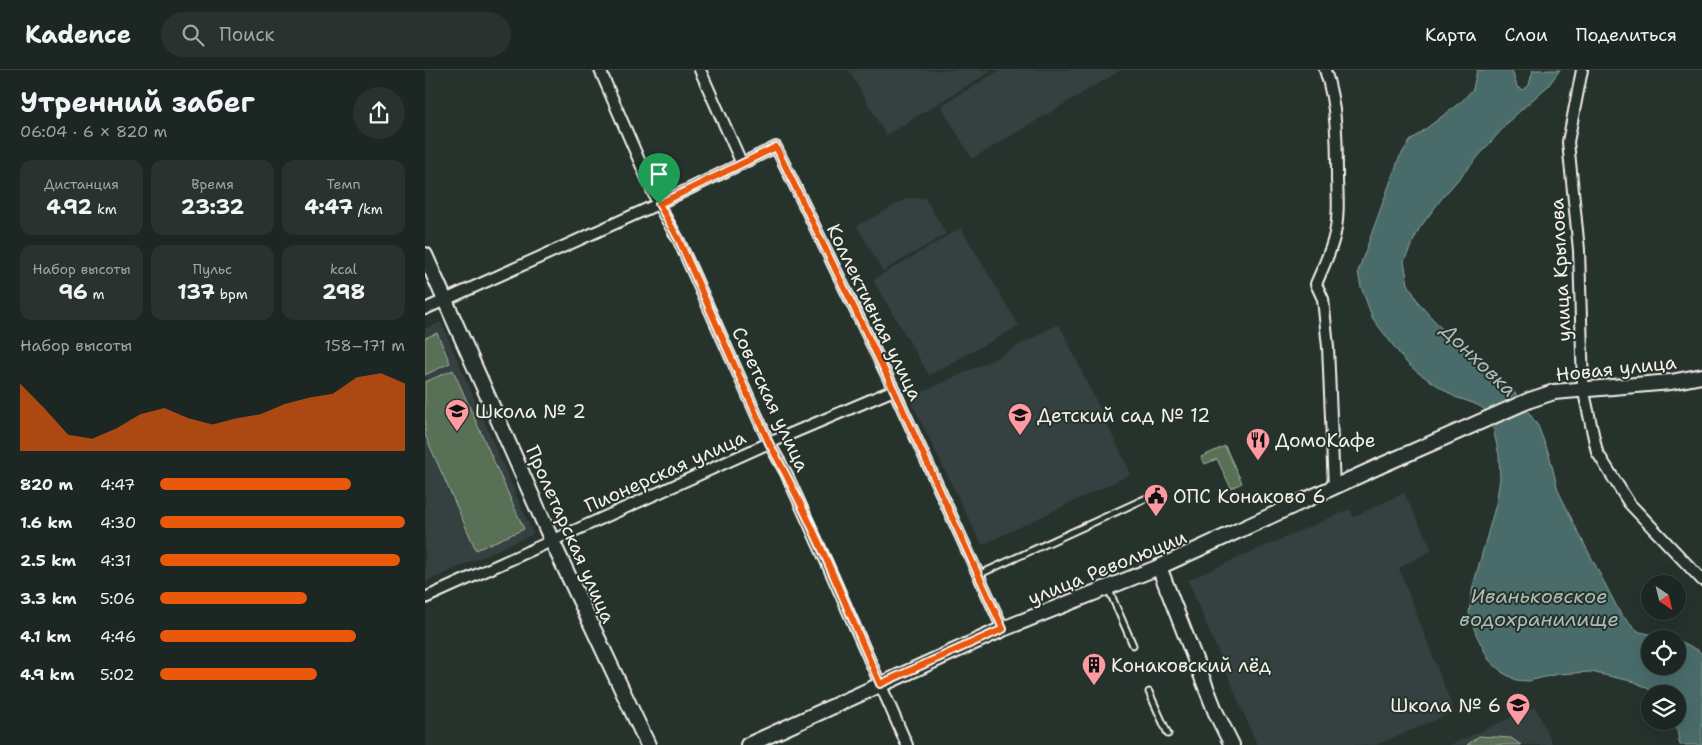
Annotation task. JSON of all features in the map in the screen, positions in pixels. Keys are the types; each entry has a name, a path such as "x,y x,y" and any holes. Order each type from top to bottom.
{"street":[{"name":"Советская улица","path":"600,70 659,204 679,240 769,443 786,473 907,745"},
{"path":"425,308 659,204 742,164 700,70"},
{"path":"1325,70 1331,89 1334,109 1338,204 1333,240 1317,284 1323,299 1328,347 1334,488"},
{"name":"улица Крылова","path":"1582,70 1568,142 1579,250 1583,388 1597,452 1629,503 1702,580"},
{"name":"Коллективная улица","path":"742,164 776,147 894,390 1003,629"},
{"name":"Пролетарская улица","path":"425,255 552,541 648,745"},
{"name":"Новая улица","path":"1479,421 1554,392 1583,388 1671,382 1702,376"},
{"name":"Пионерская улица","path":"425,598 769,443 894,390"},
{"name":"улица Революции","path":"748,745 1003,629 1159,567 1479,421"},
{"path":"1159,567 1216,713 1232,745"}],"lane":[{"path":"978,575 1151,496"},
{"path":"1108,588 1133,645"},
{"path":"1149,692 1168,734"}],"shaded area":[{"path":"849,70 993,70 886,135"},
{"path":"1000,70 1121,70 972,159 941,106"},
{"path":"908,198 925,198 946,234 883,271 857,226"},
{"path":"961,228 1019,326 929,375 873,280"},
{"name":"Школа № 2","path":"441,322 533,534 425,582 425,329"},
{"name":"Детский сад № 12","path":"1059,324 1131,474 982,545 909,398 990,361"},
{"path":"1404,493 1432,550 1399,568 1454,712 1376,745 1257,745 1188,580 1350,509 1354,517"},
{"name":"Школа № 6","path":"1535,707 1553,745 1450,745"}],"green space":[{"path":"437,333 450,363 425,375 425,338"},
{"path":"453,370 524,529 476,550 425,435 425,382"},
{"path":"1225,446 1242,483 1231,488 1217,459 1205,464 1201,457"},
{"path":"1479,736 1511,738 1521,745 1467,745"}],"water":[{"name":"Иваньковское водохранилище","path":"1477,70 1512,70 1517,87 1523,90 1529,85 1533,70 1560,70 1548,86 1511,119 1442,198 1419,229 1404,261 1408,284 1420,305 1442,329 1469,350 1515,393 1538,426 1549,454 1558,490 1574,524 1620,613 1633,627 1641,632 1641,675 1686,675 1686,644 1698,650 1702,655 1702,745 1680,745 1677,730 1686,730 1686,685 1641,685 1635,682 1591,672 1558,674 1528,681 1516,680 1503,673 1489,660 1476,634 1469,613 1473,586 1496,504 1500,479 1499,455 1491,419 1483,408 1455,397 1417,372 1405,361 1373,319 1361,287 1358,272 1399,158 1410,141 1462,101 1473,89"}],"place":[{"name":"Школа № 2","path":"457,432"},
{"name":"Детский сад № 12","path":"1020,436"},
{"name":"ДомоКафе","path":"1258,461"},
{"name":"ОПС Конаково 6","path":"1156,517"},
{"name":"Конаковский лёд","path":"1094,686"},
{"name":"Школа № 6","path":"1518,726"}],"route":[{"path":"776,147 894,390 1003,629 880,684 786,473 769,443 679,240 659,204 776,147"}],"water label":[{"name":"Донховка","path":"1479,360"}]}
